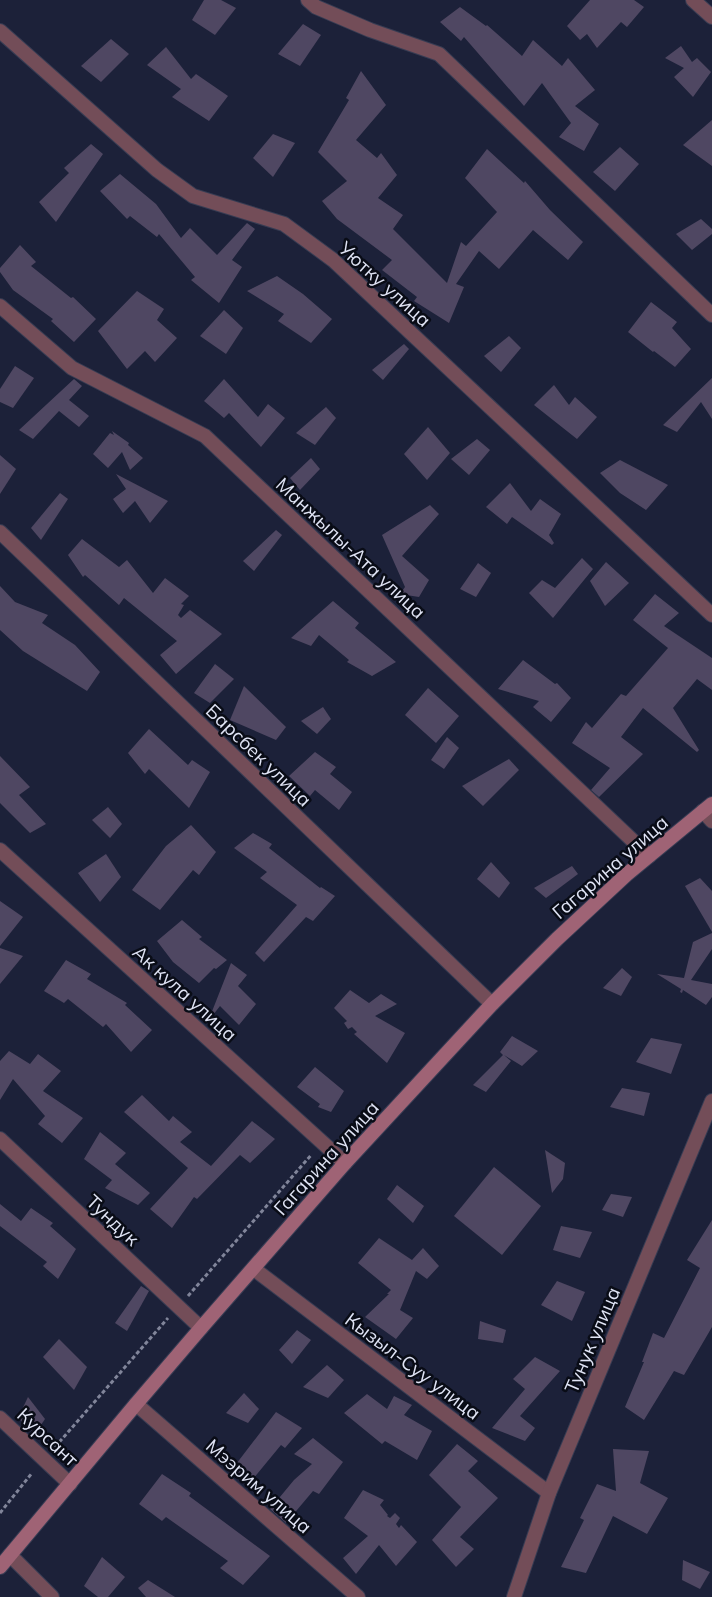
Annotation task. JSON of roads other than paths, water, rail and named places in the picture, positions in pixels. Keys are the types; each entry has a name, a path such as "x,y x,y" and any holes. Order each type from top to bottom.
{"main road":[{"name":"Гагарина улица","path":"0,1567 136,1404 345,1163 492,1004 557,939 648,856 709,812"}],"street":[{"path":"308,0 316,7 370,30 439,54 712,316"},
{"path":"694,0 712,17"},
{"name":"Уютку улица","path":"0,31 157,170 193,196 284,224 333,260 712,615"},
{"name":"Манжылы-Ата улица","path":"0,306 72,368 206,436 648,856"},
{"name":"Барсбек улица","path":"0,532 492,1004"},
{"name":"Ак кула улица","path":"0,850 345,1163"},
{"name":"Тунук улица","path":"514,1597 549,1493 712,1101"},
{"name":"Тундук","path":"0,1138 201,1328"},
{"name":"Кызыл-Суу улица","path":"254,1269 549,1493"},
{"name":"Мээрим улица","path":"136,1404 358,1597"},
{"name":"Курсант","path":"0,1418 70,1484"},
{"path":"10,1555 52,1597"}]}
